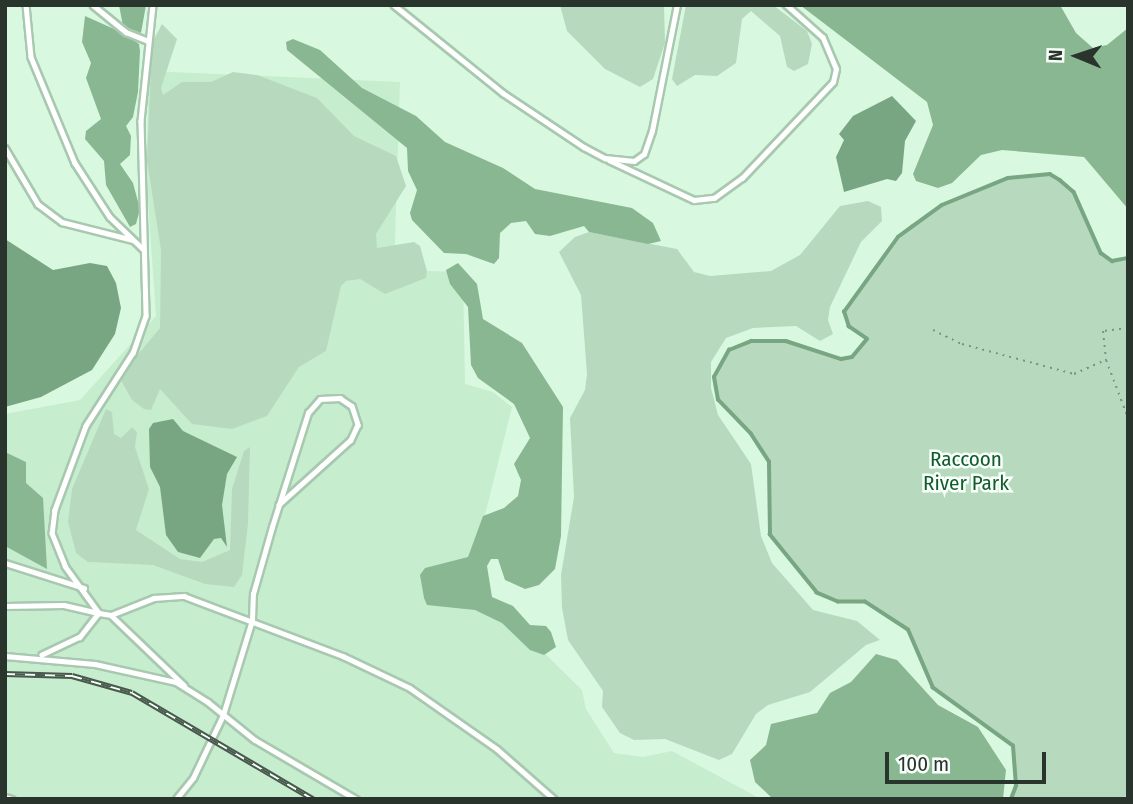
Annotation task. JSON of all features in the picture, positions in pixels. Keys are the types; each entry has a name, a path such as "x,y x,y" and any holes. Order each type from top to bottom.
{"lane":[{"path":"26,5 31,57 75,163 110,217 144,249"},
{"path":"93,5 126,32 148,41"},
{"path":"99,613 54,544 55,510 86,426 142,334 148,300 141,121 153,5"},
{"path":"394,5 503,93 605,158 694,200 714,198 735,184 833,82 836,69 823,37 786,5"},
{"path":"605,158 634,161 644,154 662,92 677,5"},
{"path":"5,148 38,204 62,222 134,240"},
{"path":"176,799 193,778 223,715 251,620 253,594 279,505 308,413 320,399 340,398 352,406 358,425 351,440 279,505"},
{"path":"5,563 85,589"},
{"path":"5,606 64,605 111,615 154,598 184,596 251,620 410,688 497,749 554,799"},
{"path":"41,656 80,637 99,613"},
{"path":"111,615 190,690 254,740 356,799"},
{"path":"5,656 41,656 160,678 190,690"},
{"path":"5,797 12,799"}],"path":[{"path":"1128,328 1103,331 1106,359 1128,418"},
{"path":"933,330 962,344 1074,374 1106,359"}],"shaded area":[{"path":"119,5 146,5 141,33 123,26"},
{"path":"800,5 1060,5 1076,33 1093,48 1107,45 1128,28 1128,209 1084,157 1002,150 981,155 952,183 938,188 916,181 913,174 933,125 927,102"},
{"path":"85,16 123,33 139,44 138,92 133,117 126,126 131,136 130,155 120,164 133,183 140,209 136,224 130,227 106,185 104,161 85,139 86,131 101,119 86,78 91,63 82,42"},
{"path":"293,39 320,50 362,88 416,116 445,142 503,168 535,189 632,208 653,223 661,241 648,244 589,232 584,226 550,236 535,234 526,221 511,223 500,233 499,258 494,264 466,254 444,253 412,220 410,213 417,190 408,171 407,148 287,50 286,42"},
{"path":"149,71 400,82 394,270 463,272 465,384 493,392 512,407 469,579 582,690 586,709 614,753 643,757 672,751 761,799 5,799 5,414 80,400 156,316 146,173"},
{"path":"892,96 916,121 905,141 902,173 896,181 887,179 844,192 836,157 844,140 839,134 853,116"},
{"path":"5,239 53,270 90,263 107,266 116,283 121,308 115,334 92,370 41,397 5,407"},
{"path":"458,263 477,284 483,319 522,343 563,407 561,536 555,569 539,585 525,589 505,580 498,559 491,559 487,566 492,597 513,606 530,625 546,626 551,632 556,647 544,655 530,650 502,623 475,610 427,605 424,598 420,575 425,568 468,557 483,516 504,508 518,496 521,480 514,464 530,438 514,404 478,378 471,365 468,307 450,284 446,270"},
{"path":"173,419 183,431 237,457 227,474 222,505 227,547 221,538 214,539 200,558 178,552 166,535 160,487 150,467 149,429 153,423"},
{"path":"5,452 26,462 26,483 43,498 47,569 5,546"},
{"path":"876,654 897,660 938,705 978,727 1006,770 1003,799 773,799 755,782 750,760 766,745 771,724 817,713 830,693 851,682"}],"green space":[{"path":"560,5 664,5 665,43 653,79 640,87 605,69 567,31"},
{"path":"686,5 773,5 807,31 812,44 808,64 794,71 787,67 780,36 751,11 742,19 736,63 717,76 695,75 677,86 672,79"},
{"path":"162,24 177,39 161,88 163,95 182,82 211,82 233,72 257,75 317,98 354,136 396,156 406,186 376,234 377,248 414,242 420,246 427,271 426,278 385,294 360,279 346,281 341,286 326,351 299,367 267,416 232,429 192,424 160,389 151,410 144,409 132,400 119,377 160,328 161,250 147,161 152,43"},
{"name":"Raccoon River Park","path":"1050,174 1074,192 1101,253 1112,261 1128,258 1128,799 1011,799 1016,786 1013,746 933,688 908,630 866,602 838,602 817,593 770,535 769,462 751,434 718,400 714,388 714,377 729,350 751,341 786,341 841,359 852,357 867,338 849,327 844,312 910,225 969,192 1008,178"},
{"path":"868,201 881,207 882,221 861,242 830,307 828,320 833,334 820,341 796,326 753,328 726,338 711,362 711,388 718,415 751,464 761,536 772,563 813,610 857,621 880,640 866,645 810,692 768,705 756,714 732,754 719,760 665,739 634,740 620,733 602,707 603,691 568,640 562,608 561,575 574,497 570,418 585,390 587,374 581,295 559,252 575,237 589,232 677,249 694,272 710,276 771,271 800,255 840,206"},
{"path":"106,409 112,412 114,434 121,438 132,427 137,432 135,447 149,489 136,530 180,559 202,562 230,550 232,489 244,451 250,447 248,524 242,575 234,587 205,584 153,565 88,562 76,553 68,522 72,489"}],"waterway":[{"path":"1011,799 1016,786 1013,746 933,688 908,630 865,602 838,602 817,593 770,535 769,462 751,434 718,400 714,377 729,350 751,341 786,341 841,359 852,357 867,339 849,327 844,312 898,237 942,205 1008,178 1050,174 1060,180 1074,192 1101,253 1112,261 1128,258"}],"railway":[{"path":"5,674 72,676 132,693 313,799"}]}
